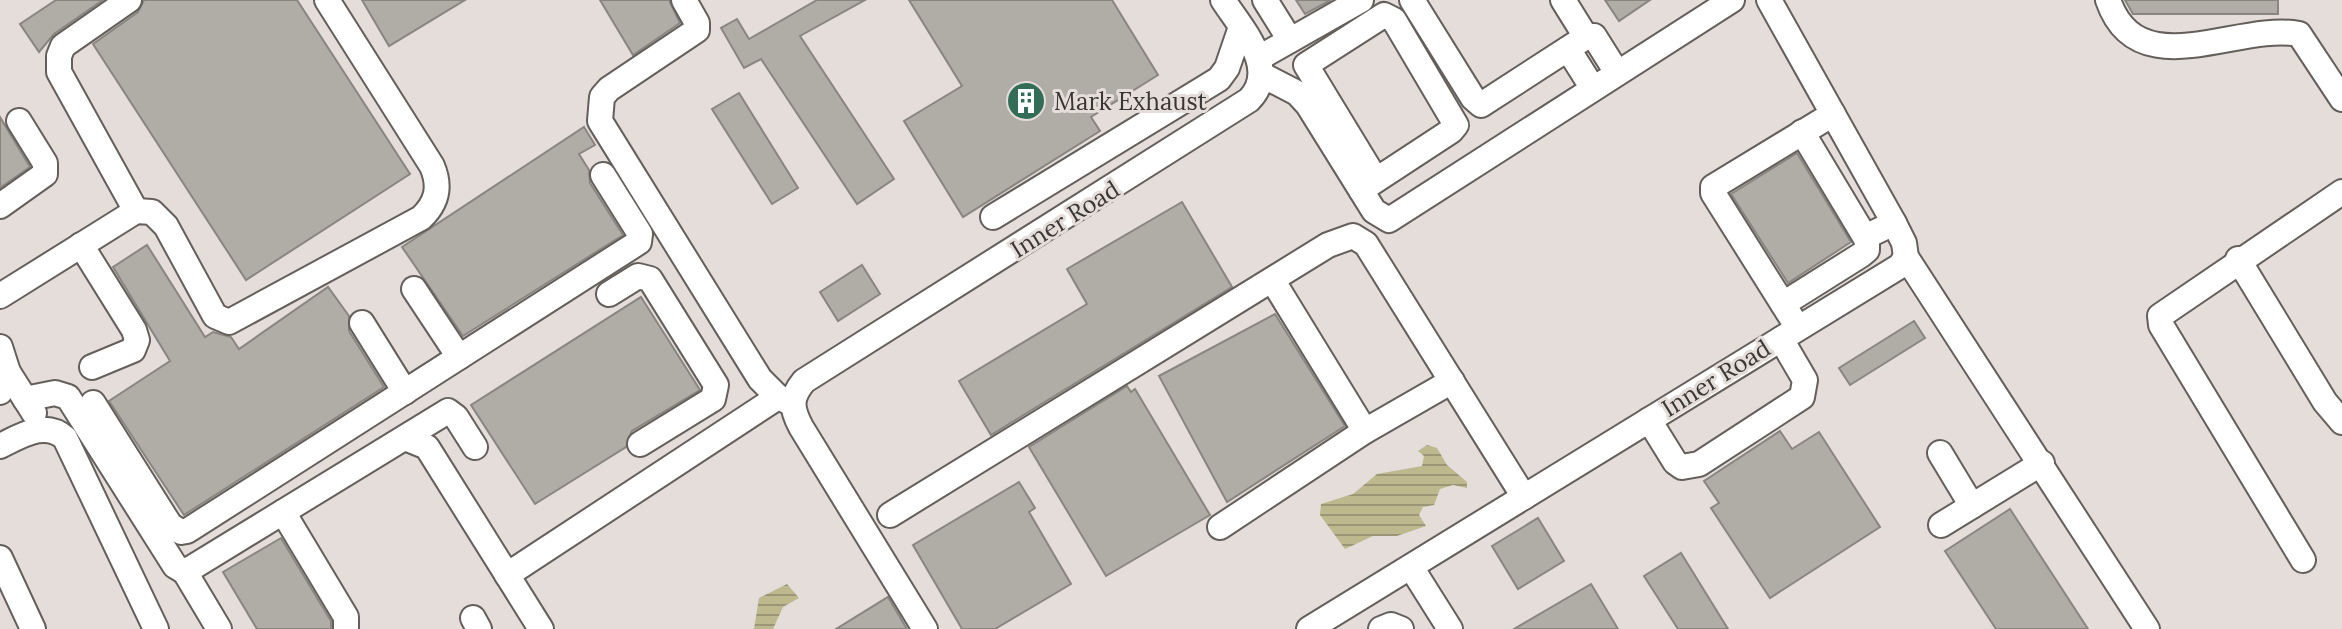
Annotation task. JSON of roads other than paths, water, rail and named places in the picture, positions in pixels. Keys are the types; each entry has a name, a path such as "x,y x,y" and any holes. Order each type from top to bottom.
{"street":[{"path":"129,0 63,46 59,56 59,72 136,211"},
{"path":"0,296 136,211 152,212 166,226 215,316 225,322 337,266 428,212 438,187 432,166 327,0"},
{"path":"684,0 697,23 692,37 602,97 600,121 750,363 785,400 925,629"},
{"path":"1223,0 1241,27 1260,67 1297,93 1317,102"},
{"path":"1265,0 1290,40"},
{"path":"1260,67 1290,40 1361,0"},
{"path":"1412,0 1481,105 1577,43 1594,36 1616,71"},
{"path":"1563,0 1592,87"},
{"path":"1369,185 1444,136 1456,120 1388,15 1377,18 1308,63 1307,70 1317,102 1369,185 1378,216 1389,220 1616,71 1732,0"},
{"path":"1769,0 1894,223 1904,243 1906,257 2147,629"},
{"path":"2108,0 2126,32 2145,43 2200,44 2299,34 2342,99"},
{"path":"993,217 1219,79 1227,68 1241,27"},
{"name":"Inner Road","path":"507,575 785,400 804,381 1239,109 1257,92 1260,67"},
{"path":"1649,420 1675,462 1682,467 1699,464 1802,397 1805,380 1789,334 1783,304 1713,193 1713,187 1833,114"},
{"path":"0,206 45,174 45,163 19,121"},
{"path":"1783,304 1867,250 1867,238 1802,132"},
{"path":"1444,136 1466,171"},
{"path":"603,175 641,238"},
{"path":"2303,560 2160,320 2166,309 2342,192"},
{"path":"1867,238 1894,223"},
{"path":"890,515 1328,245 1353,236 1366,244 1524,497"},
{"path":"181,532 405,392 641,238 677,245"},
{"path":"81,245 137,340 133,350 92,367"},
{"name":"Inner Road","path":"1309,629 1900,266 1906,257"},
{"path":"2238,259 2325,402 2342,422"},
{"path":"609,294 645,275 716,385 713,399 640,444"},
{"path":"1273,281 1365,431"},
{"path":"414,289 459,357"},
{"path":"682,329 716,308"},
{"path":"362,323 405,392"},
{"path":"0,347 4,382 25,399 44,429"},
{"path":"716,385 750,363"},
{"path":"1220,527 1365,431 1452,381"},
{"path":"25,399 55,393 68,397 175,566 192,573"},
{"path":"93,403 170,525 181,532 192,573 219,629"},
{"path":"192,573 285,517 405,438 452,412 475,447"},
{"path":"0,446 44,429 62,434 71,447 156,629"},
{"path":"405,438 427,447 541,629"},
{"path":"1940,453 1972,506"},
{"path":"1941,525 2042,463"},
{"path":"285,517 346,617 346,629"},
{"path":"1411,567 1450,629"},
{"path":"3,572 33,629"},
{"path":"1381,629 1391,625 1401,629"}],"place":[{"name":"Mark Exhaust","path":"1026,101"}]}
